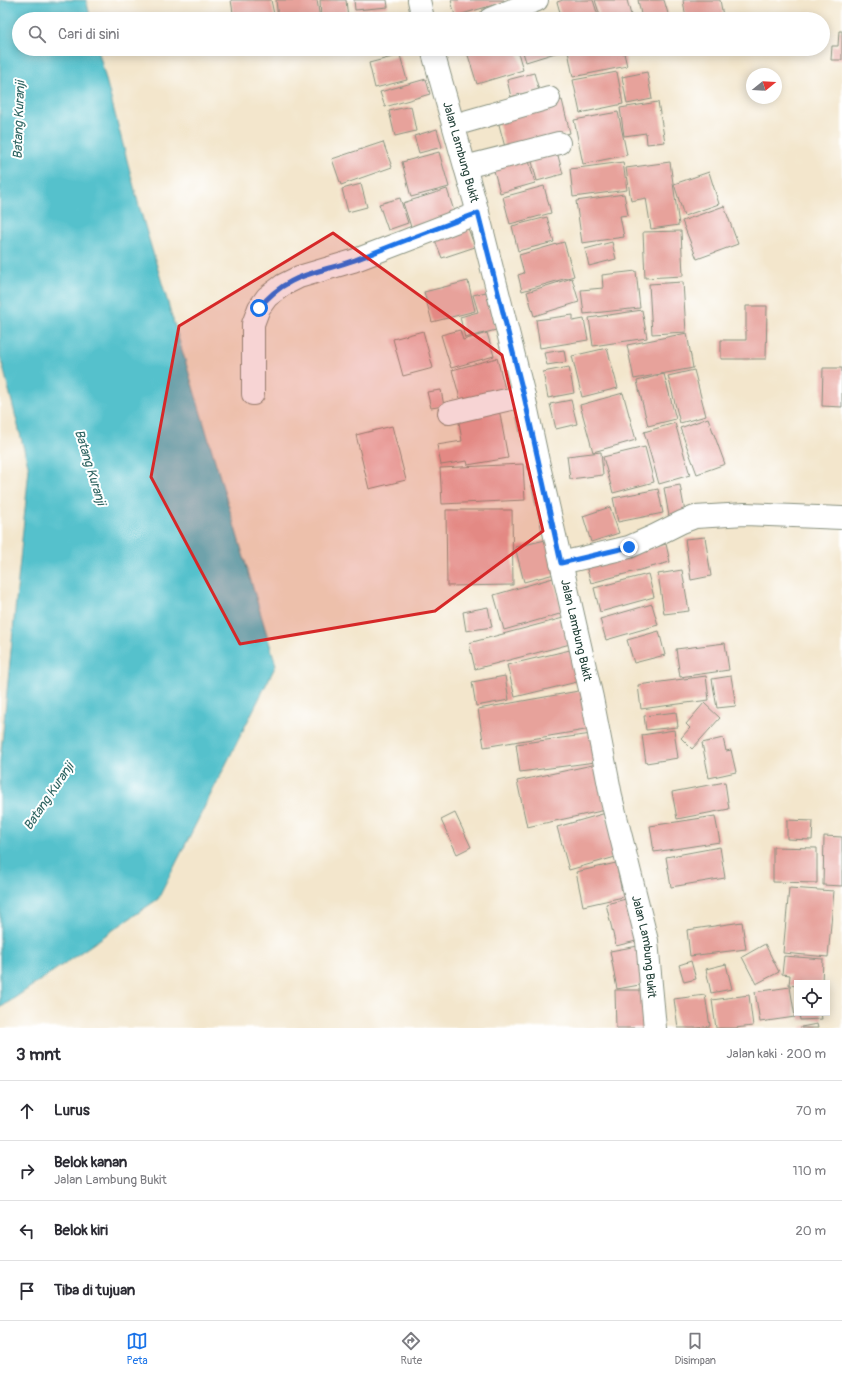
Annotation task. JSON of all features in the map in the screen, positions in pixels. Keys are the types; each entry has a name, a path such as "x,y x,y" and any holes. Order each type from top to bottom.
{"street":[{"path":"419,0 422,12"},
{"path":"507,12 537,0"},
{"name":"Jalan Lambung Bukit","path":"434,56 478,213 524,396 592,698 612,801 647,941 655,1028"},
{"path":"454,125 549,98"},
{"path":"465,167 559,143"},
{"path":"253,394 253,324 259,308 267,297 283,285 299,276 353,261 478,213"},
{"path":"449,413 524,396"},
{"path":"561,563 629,547 695,517 745,514 842,518"}],"highlighted area":[{"path":"333,233 502,355 543,531 435,611 240,644 151,477 179,326"}],"water":[{"name":"Batang Kuranji","path":"0,0 86,0 89,12 12,12 12,56 100,56 139,206 276,665 158,899 0,1008 0,762 29,469 0,355"}],"building":[{"path":"231,0 271,0 274,12 233,12"},
{"path":"276,0 317,0 319,12 277,12"},
{"path":"320,0 346,0 347,12 321,12"},
{"path":"354,0 387,0 388,7 355,10"},
{"path":"451,0 504,0 504,2 469,12 454,12"},
{"path":"563,0 593,0 597,12 560,12 557,2"},
{"path":"595,0 627,0 630,12 599,12"},
{"path":"638,0 664,0 668,12 641,12"},
{"path":"683,0 720,0 722,12 685,12"},
{"path":"839,31 842,31 842,60 831,60 832,46 838,46"},
{"path":"400,56 407,80 375,88 369,63"},
{"path":"468,56 519,56 523,70 477,84"},
{"path":"524,56 545,56 526,62"},
{"path":"569,56 625,56 627,66 573,77"},
{"path":"617,72 623,104 580,113 573,80"},
{"path":"647,72 652,99 627,104 622,77"},
{"path":"534,73 539,90 511,97 507,80"},
{"path":"426,79 430,94 385,107 380,92"},
{"path":"562,100 570,133 506,151 497,117"},
{"path":"658,102 665,142 647,144 646,133 624,136 620,108"},
{"path":"411,106 416,131 395,136 389,111"},
{"path":"618,112 627,155 583,164 574,120"},
{"path":"437,129 442,147 419,153 414,136"},
{"path":"383,142 392,167 341,185 332,159"},
{"path":"439,152 449,187 411,197 402,162"},
{"path":"557,152 563,174 537,181 530,154"},
{"path":"527,153 535,183 500,193 492,163"},
{"path":"623,162 627,190 573,197 570,169"},
{"path":"670,162 679,225 651,229 646,198 631,201 626,168"},
{"path":"709,172 719,204 684,216 674,184"},
{"path":"361,184 367,207 348,212 342,189"},
{"path":"544,186 551,213 510,224 503,197"},
{"path":"447,189 455,214 411,227 403,203"},
{"path":"624,194 628,215 620,216 624,237 582,243 576,201"},
{"path":"400,198 408,223 388,230 379,204"},
{"path":"724,206 738,244 697,259 682,221"},
{"path":"547,217 554,242 518,251 512,226"},
{"path":"466,223 475,247 442,258 433,235"},
{"path":"681,231 683,276 645,278 643,232"},
{"path":"564,242 574,276 522,291 518,275 524,273 519,255"},
{"path":"612,242 616,259 589,266 585,249"},
{"path":"636,271 640,308 584,314 581,290 603,288 602,275"},
{"path":"572,278 579,302 534,316 527,292"},
{"path":"468,281 475,311 432,322 424,292"},
{"path":"683,282 686,332 652,334 649,284"},
{"path":"486,292 496,330 465,338 460,317 478,312 473,295"},
{"path":"746,306 767,306 766,359 721,359 721,340 746,340"},
{"path":"642,310 647,338 593,346 589,318"},
{"path":"573,315 573,321 584,319 588,340 540,348 536,320"},
{"path":"460,330 463,340 487,333 494,356 451,368 441,335"},
{"path":"423,331 433,368 403,376 393,339"},
{"path":"687,333 693,368 634,379 627,345"},
{"path":"607,348 618,388 582,397 572,356"},
{"path":"564,350 566,362 547,365 544,353"},
{"path":"497,358 505,389 461,402 452,370"},
{"path":"569,367 574,393 548,398 543,372"},
{"path":"823,368 842,368 842,407 822,406"},
{"path":"694,370 706,416 680,423 668,376"},
{"path":"664,374 676,419 648,426 637,381"},
{"path":"441,390 444,406 431,408 427,392"},
{"path":"623,393 636,440 593,452 580,405"},
{"path":"571,400 577,424 556,429 550,404"},
{"path":"499,409 508,458 468,465 467,461 441,465 437,445 462,441 458,416"},
{"path":"708,418 725,464 697,474 680,428"},
{"path":"675,423 690,475 659,484 644,432"},
{"path":"392,426 406,480 369,489 356,435"},
{"path":"645,447 654,482 613,493 603,457"},
{"path":"601,452 603,475 570,479 567,456"},
{"path":"523,464 525,500 442,504 440,468"},
{"path":"680,485 685,512 669,516 664,488"},
{"path":"658,489 663,513 618,522 613,498"},
{"path":"610,507 619,533 591,542 583,516"},
{"path":"446,510 512,510 513,585 447,586"},
{"path":"705,537 711,576 691,580 685,539"},
{"path":"550,539 558,573 524,582 515,547"},
{"path":"666,544 670,562 591,583 586,566"},
{"path":"682,570 689,611 664,614 658,574"},
{"path":"648,574 654,597 600,612 594,588"},
{"path":"553,578 563,613 504,630 494,595"},
{"path":"652,604 658,625 606,640 600,619"},
{"path":"488,607 492,627 466,631 463,612"},
{"path":"567,617 574,643 475,669 469,643"},
{"path":"659,631 665,655 634,663 627,640"},
{"path":"725,643 729,670 680,677 676,649"},
{"path":"574,649 581,681 515,697 507,665"},
{"path":"505,676 509,700 476,706 472,682"},
{"path":"706,676 709,700 641,709 638,685"},
{"path":"731,676 736,706 717,708 712,679"},
{"path":"584,690 591,729 484,747 478,709"},
{"path":"704,703 720,718 692,749 681,738 690,728 686,724"},
{"path":"676,712 678,727 646,730 644,716"},
{"path":"674,730 678,758 646,763 642,735"},
{"path":"592,734 595,762 520,772 516,744"},
{"path":"723,738 726,751 731,750 736,772 709,778 702,743"},
{"path":"597,764 606,810 527,827 517,781"},
{"path":"725,782 729,809 677,819 672,792"},
{"path":"455,813 471,847 457,854 441,820"},
{"path":"606,813 619,856 569,870 557,827"},
{"path":"715,816 720,842 654,852 650,826"},
{"path":"787,820 813,821 812,840 787,839"},
{"path":"824,836 842,837 842,886 823,885"},
{"path":"720,847 725,878 671,887 666,857"},
{"path":"773,847 817,848 817,883 773,882"},
{"path":"616,863 623,897 583,906 576,872"},
{"path":"789,888 834,891 828,957 783,953"},
{"path":"630,898 640,940 616,946 606,904"},
{"path":"742,922 746,949 690,956 687,930"},
{"path":"765,944 779,972 756,984 742,957"},
{"path":"638,946 645,984 617,989 610,951"},
{"path":"784,956 823,959 822,980 794,980 794,986 789,985 790,975 782,974"},
{"path":"691,961 696,979 684,982 679,965"},
{"path":"726,964 732,989 711,993 706,969"},
{"path":"790,987 795,1017 760,1022 755,992"},
{"path":"615,990 646,990 647,1028 616,1028"},
{"path":"705,995 710,1026 698,1028 678,1028 674,999"},
{"path":"749,995 753,1026 716,1028 712,1000"},
{"path":"799,1016 822,1016 822,1019 800,1020"},
{"path":"817,1024 818,1028 801,1028 801,1027"}],"route":[{"path":"259,308 267,297 283,285 299,276 353,261 478,213 524,396 538,466 561,563 629,547"}]}
